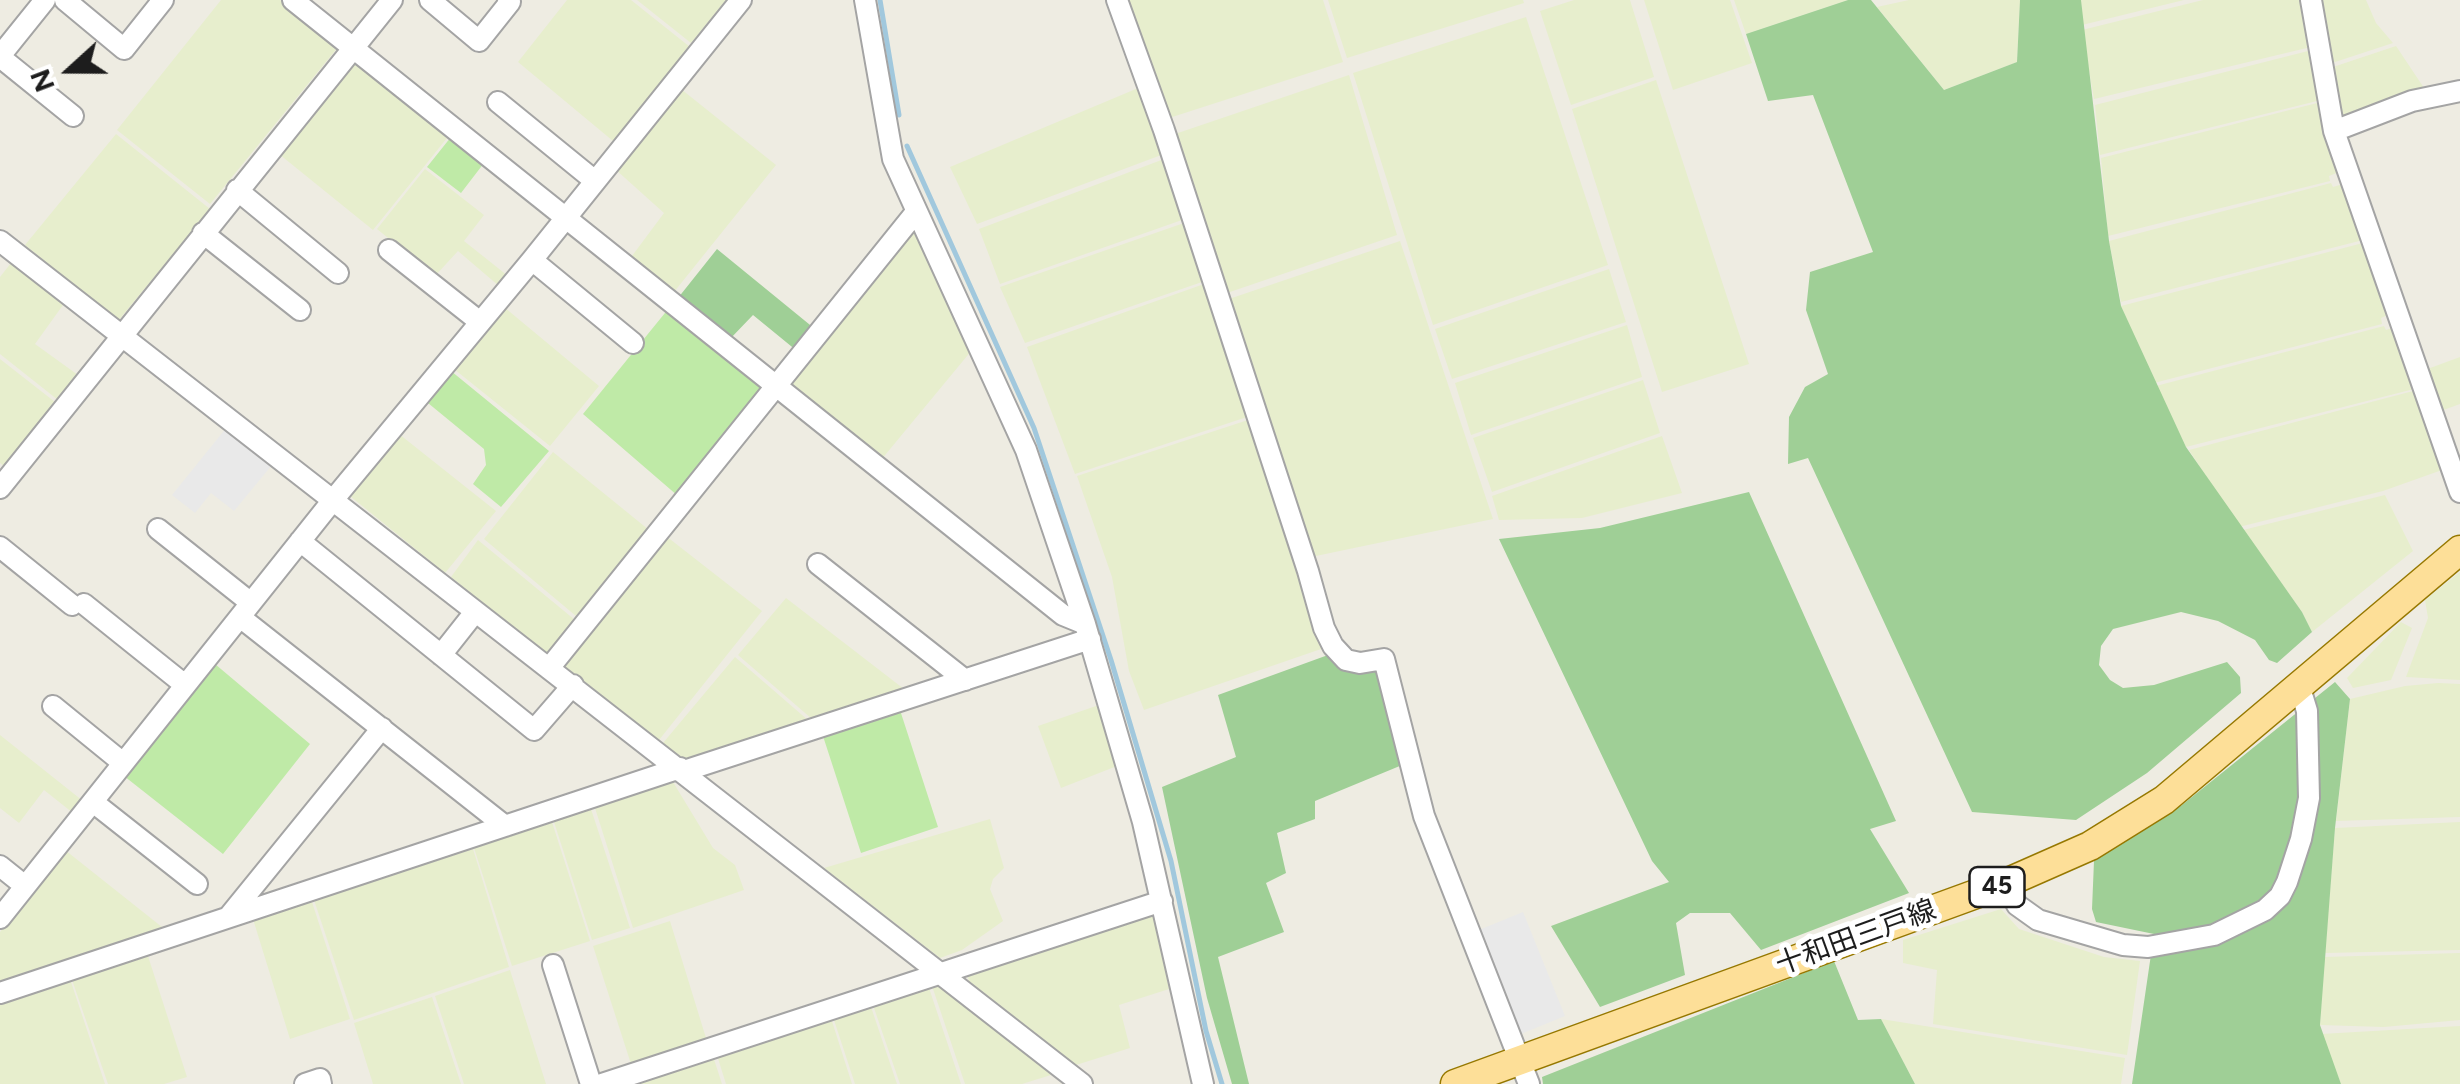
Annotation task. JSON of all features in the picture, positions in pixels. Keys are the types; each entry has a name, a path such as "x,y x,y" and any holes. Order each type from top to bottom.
{"main road":[{"name":"十和田三戸線","path":"1455,1084 1526,1072 2006,884 2090,846 2164,800 2460,550"}],"street":[{"path":"46,0 0,56 74,116"},
{"path":"65,0 124,48 163,0"},
{"path":"293,0 1088,632"},
{"path":"0,488 392,0"},
{"path":"430,0 479,41 508,0"},
{"path":"0,918 333,500 741,0"},
{"path":"848,0 866,8 893,159 1026,450 1088,632 1120,735 1203,1084"},
{"path":"1117,0 1164,130 1324,628 1346,660 1384,659 1424,816 1526,1072"},
{"path":"2310,0 2334,130 2460,492"},
{"path":"2334,130 2412,102 2460,91"},
{"path":"498,102 595,181"},
{"path":"237,190 338,272"},
{"path":"550,667 916,212"},
{"path":"203,233 300,310"},
{"path":"0,240 1082,1084"},
{"path":"390,250 480,322"},
{"path":"532,260 632,343"},
{"path":"158,528 245,610 382,728 505,826"},
{"path":"300,541 534,730 573,685"},
{"path":"0,547 186,685"},
{"path":"818,564 964,680"},
{"path":"442,655 475,612"},
{"path":"0,993 964,680 1088,632"},
{"path":"2006,884 2017,904 2038,920 2123,946 2148,948 2214,934 2265,910 2280,896 2287,882 2309,798 2306,711 2300,688"},
{"path":"54,706 123,763"},
{"path":"229,916 382,728"},
{"path":"93,802 197,884"},
{"path":"0,866 25,886"},
{"path":"602,1084 1162,901"},
{"path":"553,965 591,1084"},
{"path":"305,1084 320,1079 321,1084"}],"green space":[{"path":"221,0 280,0 339,46 210,204 117,130"},
{"path":"567,0 631,0 690,47 613,141 518,62"},
{"path":"637,0 726,0 691,43"},
{"path":"1124,0 1323,0 1343,62 1166,119"},
{"path":"1328,0 1523,0 1524,3 1347,58"},
{"path":"1574,0 1630,0 1654,77 1571,105 1540,11"},
{"path":"1644,0 1730,0 1752,63 1673,90"},
{"path":"1734,0 1848,0 1746,34"},
{"path":"1848,0 1871,0 1944,90 2017,62 2020,0 2081,0 2109,241 2121,306 2186,447 2312,632 2277,663 2269,660 2255,640 2218,621 2181,612 2113,629 2101,646 2099,665 2110,680 2123,688 2154,685 2227,662 2240,677 2241,693 2147,773 2076,820 1972,812 1808,458 1788,464 1789,417 1805,387 1828,374 1806,310 1810,272 1873,252 1813,95 1768,101 1746,34"},
{"path":"1909,0 2020,0 2017,62 1944,90 1877,7"},
{"path":"2081,0 2184,0 2082,25"},
{"path":"2203,0 2303,0 2311,47 2094,99 2082,30"},
{"path":"2316,0 2366,0 2376,23 2393,43 2329,64"},
{"path":"1526,17 1608,265 1433,325 1353,73"},
{"path":"2396,46 2424,88 2344,123 2330,68"},
{"path":"2312,50 2321,100 2100,155 2095,105"},
{"path":"356,59 447,138 373,230 279,154"},
{"path":"1349,75 1397,235 1227,293 1175,134"},
{"path":"1656,80 1749,364 1662,392 1572,109"},
{"path":"1143,86 1164,154 977,224 950,167"},
{"path":"681,89 776,165 674,292 629,260 664,213 615,169"},
{"path":"2321,102 2339,172 2329,176 2330,181 2108,236 2101,158"},
{"path":"116,134 210,209 118,321 25,245"},
{"path":"451,137 484,163 461,193 427,167"},
{"path":"1164,159 1182,220 1000,284 979,229"},
{"path":"425,169 484,215 464,241 508,276 499,286 458,251 435,276 377,229"},
{"path":"2331,183 2333,187 2343,184 2363,240 2121,302 2109,241"},
{"path":"1184,223 1202,282 1025,343 1000,287"},
{"path":"913,225 972,350 881,460 785,382"},
{"path":"1400,241 1493,519 1311,557 1229,299"},
{"path":"2363,243 2388,315 2381,318 2382,324 2154,383 2121,306"},
{"path":"717,249 815,329 797,351 753,315 729,340 678,298"},
{"path":"11,263 63,305 35,344 78,375 58,400 0,354 0,277"},
{"path":"1609,269 1626,322 1452,379 1435,329"},
{"path":"1204,284 1247,417 1075,474 1027,347"},
{"path":"504,307 599,386 550,446 454,369"},
{"path":"669,308 766,386 678,496 583,414"},
{"path":"1627,325 1642,377 1471,435 1455,383"},
{"path":"2384,326 2386,330 2392,328 2414,389 2186,447 2156,386"},
{"path":"2460,357 2460,404 2438,412 2422,371"},
{"path":"0,359 55,402 5,467 0,463"},
{"path":"451,371 549,451 501,507 473,484 486,465 484,449 428,403"},
{"path":"1643,380 1660,433 1492,492 1473,438"},
{"path":"2413,391 2442,470 2383,491 2239,527 2189,450"},
{"path":"1248,420 1324,648 1144,710 1129,671 1112,577 1077,476"},
{"path":"399,434 496,511 445,573 350,496"},
{"path":"1662,436 1682,493 1582,518 1499,520 1492,496"},
{"path":"553,452 649,530 576,616 484,539"},
{"path":"1749,492 1896,821 1870,829 1909,893 1761,950 1730,913 1690,913 1676,923 1685,975 1600,1007 1551,926 1669,882 1652,861 1499,539 1600,528"},
{"path":"2385,495 2413,551 2312,632 2243,530"},
{"path":"666,536 762,611 659,740 562,664"},
{"path":"478,540 575,620 546,654 451,577"},
{"path":"2460,572 2460,680 2406,677 2428,618 2425,600"},
{"path":"786,598 904,689 812,719 738,655"},
{"path":"2401,622 2412,628 2391,680 2353,688 2347,678"},
{"path":"1328,655 1349,671 1378,664 1407,763 1315,801 1315,819 1277,833 1286,873 1266,883 1284,932 1218,957 1249,1084 1232,1084 1207,998 1162,787 1236,757 1218,695"},
{"path":"735,657 809,721 689,763 663,743"},
{"path":"215,664 310,744 223,854 124,776"},
{"path":"2335,682 2350,699 2335,828 2320,1025 2341,1084 2132,1084 2154,934 2096,922 2092,909 2094,861 2182,805"},
{"path":"2438,683 2460,684 2460,817 2336,821 2350,699"},
{"path":"1099,705 1117,766 1061,788 1038,726"},
{"path":"899,707 938,827 861,853 822,733"},
{"path":"0,735 83,801 73,813 44,790 19,823 0,808"},
{"path":"673,782 713,848 735,865 744,890 633,928 595,808"},
{"path":"591,809 630,928 592,940 554,822"},
{"path":"990,819 1004,868 993,879 990,889 1003,921 962,950 940,958 824,868"},
{"path":"552,822 590,941 512,966 474,848"},
{"path":"2460,822 2460,950 2325,953 2335,828"},
{"path":"473,849 509,967 354,1020 314,900"},
{"path":"65,850 167,931 0,989 0,932"},
{"path":"311,899 350,1019 290,1039 253,919"},
{"path":"2001,909 2019,929 2104,957 2140,961 2127,1055 1933,1024 1937,970 1903,963 1903,940"},
{"path":"1153,911 1169,989 1119,1005 1130,1048 1076,1065 969,981 966,972"},
{"path":"670,921 706,1038 631,1064 593,946"},
{"path":"147,953 187,1077 164,1084 108,1084 71,977"},
{"path":"2460,953 2460,1020 2384,1027 2320,1025 2324,957"},
{"path":"1834,961 1858,1020 1881,1019 1915,1084 1543,1084 1542,1077"},
{"path":"510,970 546,1084 464,1084 435,996"},
{"path":"70,979 105,1084 0,1084 0,1003"},
{"path":"940,983 1051,1075 1022,1084 965,1084 932,986"},
{"path":"928,985 961,1084 900,1084 873,1005"},
{"path":"432,997 461,1084 373,1084 354,1023"},
{"path":"870,1004 897,1084 855,1084 833,1017"},
{"path":"830,1015 852,1084 726,1084 716,1052"},
{"path":"1881,1019 2125,1058 2121,1084 1915,1084"},
{"path":"2460,1026 2460,1084 2341,1084 2321,1034"},
{"path":"712,1053 722,1084 639,1084 637,1078"}],"shaded area":[{"path":"227,427 272,465 234,511 211,493 195,513 172,495"},
{"path":"1523,912 1565,1016 1521,1034 1479,930"}],"waterway":[{"path":"880,0 899,115"},
{"path":"907,146 1034,428 1111,660 1171,861 1206,1031 1222,1084"}]}
